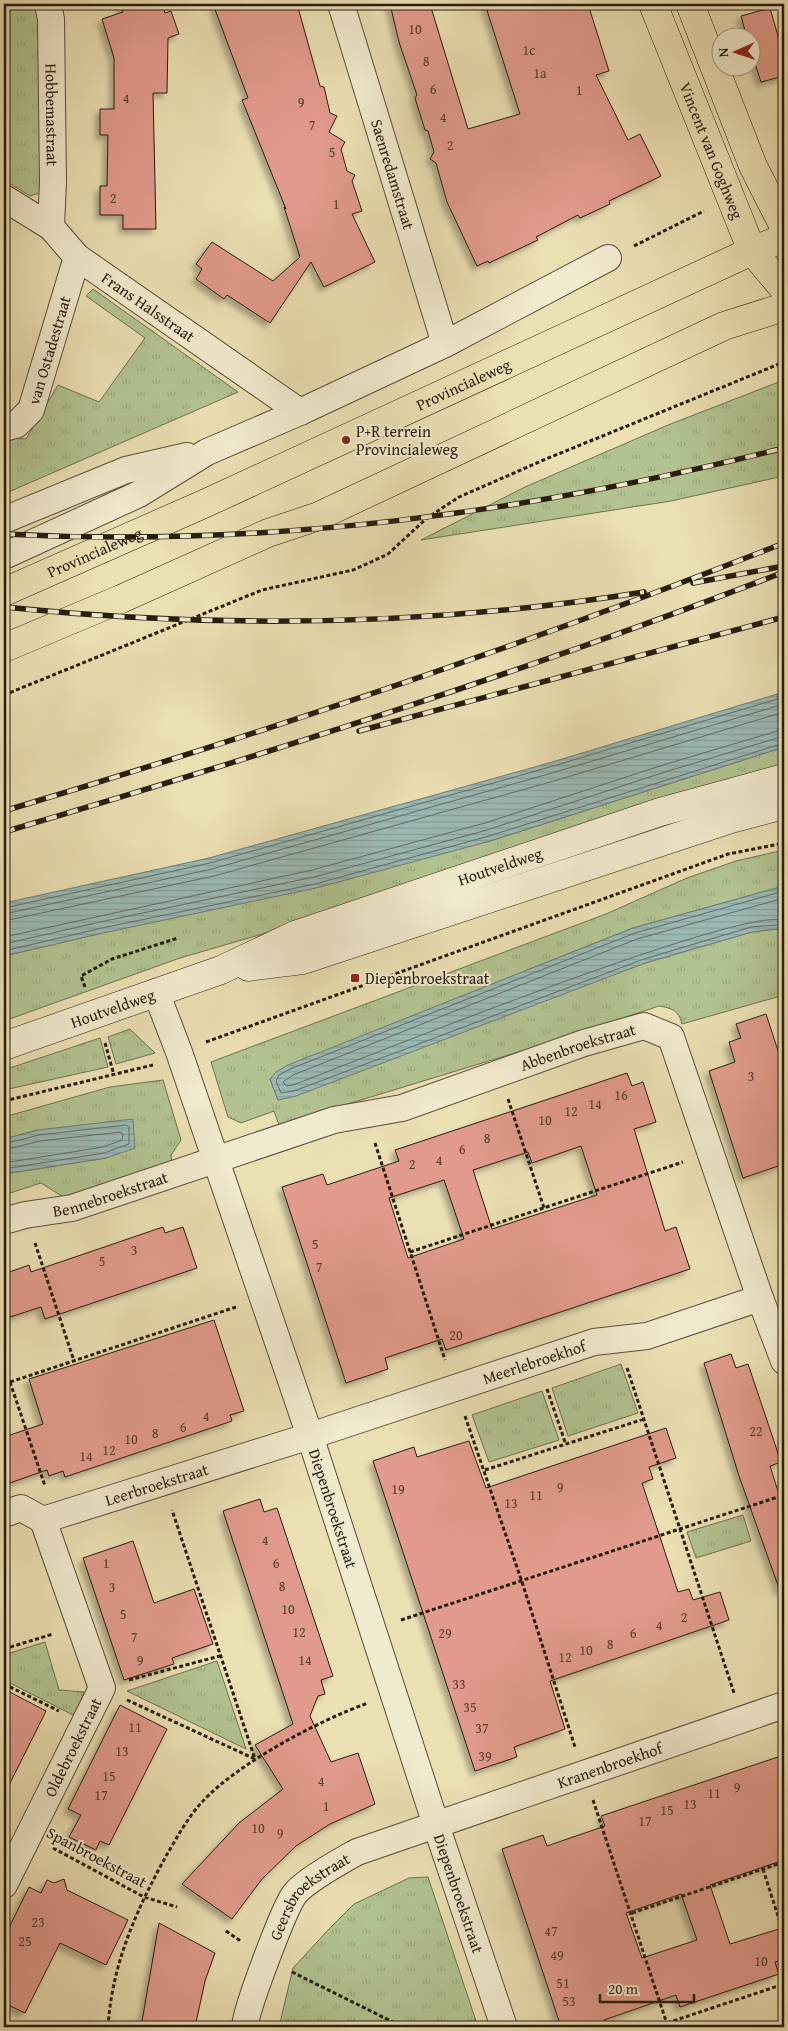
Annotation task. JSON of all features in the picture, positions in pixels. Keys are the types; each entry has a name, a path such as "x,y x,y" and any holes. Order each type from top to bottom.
{"main road":[{"name":"Vincent van Goghweg","path":"653,4 752,251 784,289"},
{"name":"Vincent van Goghweg","path":"690,4 753,166 784,227"},
{"name":"Provincialeweg","path":"4,592 206,503 752,251 784,238"},
{"path":"4,648 121,599 268,533 319,516 724,326 784,307"}],"street":[{"name":"Hobbemastraat","path":"48,4 51,19 54,182 51,227"},
{"name":"Saenredamstraat","path":"341,4 445,344"},
{"name":"Frans Halsstraat","path":"4,198 51,227 77,257 300,412"},
{"name":"van Ostadestraat","path":"4,428 16,425 31,410 77,257"},
{"name":"Provincialeweg","path":"4,556 139,494 207,452 300,412 445,344 608,258"},
{"name":"Provincialeweg","path":"4,520 126,470 207,452"},
{"name":"Houtveldweg","path":"4,1046 221,970 304,932 660,812 784,778"},
{"name":"Houtveldweg","path":"221,970 303,960 731,819 784,805"},
{"name":"Diepenbroekstraat","path":"156,992 179,1052 214,1160 310,1436 436,1825 504,2027"},
{"name":"Abbenbroekstraat","path":"214,1160 334,1120 402,1108 584,1043 644,1026 671,1037 760,1298 784,1361"},
{"name":"Bennebroekstraat","path":"14,1218 72,1208 214,1160"},
{"name":"Meerlebroekhof","path":"310,1436 594,1342 646,1336 760,1298"},
{"name":"Leerbroekstraat","path":"49,1518 310,1436"},
{"path":"4,1514 20,1508 49,1518"},
{"name":"Oldebroekstraat","path":"4,1885 102,1688 80,1626 49,1518"},
{"name":"Kranenbroekhof","path":"436,1825 784,1705"},
{"name":"Geersbroekstraat","path":"245,2027 267,1959 294,1895 325,1872 357,1852 436,1825"}],"path":[{"path":"608,258 731,199"},
{"path":"4,694 262,590 353,570 388,554 427,518 459,497 784,362"},
{"path":"4,1102 158,1064 179,1052 728,854 784,843"},
{"path":"500,1074 544,1208"},
{"path":"366,1115 454,1388 522,1582 584,1774 632,1913 667,2025"},
{"path":"410,1252 710,1152"},
{"path":"14,1218 74,1361"},
{"path":"4,1384 263,1298"},
{"path":"618,1340 742,1719"},
{"path":"538,1361 565,1442"},
{"path":"10,1382 49,1518"},
{"path":"484,1470 565,1442 644,1419"},
{"path":"162,1482 255,1759"},
{"path":"374,1629 784,1495"},
{"path":"4,1649 80,1626"},
{"path":"102,1688 220,1656"},
{"path":"4,1684 84,1724"},
{"path":"102,1688 255,1759"},
{"path":"108,2027 110,1996 121,1950 144,1897 175,1842 201,1803 255,1759 294,1737 360,1706 394,1694"},
{"name":"Spanbroekstraat","path":"28,1834 144,1897 177,1907"},
{"path":"632,1913 784,1862"},
{"path":"763,1869 784,1934"},
{"path":"226,1931 267,1959 403,2027"},
{"path":"655,2027 667,2025 784,1984"}],"green space":[{"path":"4,4 38,4 40,12 40,193 30,196 4,180"},
{"path":"93,289 238,392 4,494 4,438 26,439 58,385 99,402 145,338 86,296"},
{"path":"784,380 784,476 671,501 421,540 525,487 668,425"},
{"path":"784,747 784,765 283,928 180,958 4,1021 4,956 490,841"},
{"path":"784,850 784,886 633,928 390,1025 270,1079 278,1100 645,963 751,932 777,929 784,936 784,995 682,1024 681,1019 674,1010 659,1006 551,1042 279,1125 274,1111 241,1123 228,1117 211,1062 606,914 687,878 736,861"},
{"path":"130,1029 155,1053 116,1064 108,1037"},
{"path":"100,1038 108,1067 4,1090 4,1070"},
{"path":"163,1080 181,1140 171,1155 172,1166 65,1198 41,1183 4,1195 4,1174 106,1158 38,1130 4,1139 4,1117 110,1087"},
{"path":"621,1364 638,1413 568,1436 552,1388"},
{"path":"542,1391 559,1440 489,1462 472,1415"},
{"path":"743,1515 751,1541 696,1558 687,1532"},
{"path":"45,1642 59,1690 84,1692 75,1716 4,1680 4,1655"},
{"path":"217,1661 246,1749 127,1691"},
{"path":"428,1877 478,2027 279,2027 293,1968 329,1929 354,1904 409,1878"}],"water":[{"path":"784,692 784,747 490,841 316,888 4,956 4,903 209,858 549,763"},
{"path":"784,886 784,936 777,929 752,932 645,963 296,1096 278,1100 270,1079 276,1072 288,1065 633,928"},
{"path":"133,1119 135,1148 106,1158 4,1174 4,1139 38,1130"}],"building":[{"path":"120,4 162,4 165,13 171,11 179,34 168,38 167,93 153,93 156,229 123,229 123,215 100,215 100,186 107,186 108,135 100,135 100,109 114,109 114,58 102,19 123,12"},
{"path":"213,4 297,4 320,86 324,87 330,113 337,116 329,132 345,142 341,149 347,171 355,175 352,181 362,211 352,214 375,262 324,287 311,262 270,323 227,295 224,299 196,279 202,269 196,264 212,242 273,281 300,257 284,207 286,209 242,100 248,98"},
{"path":"390,4 430,4 468,129 520,114 485,4 588,4 609,71 596,75 628,140 640,134 661,176 609,201 610,204 580,218 578,215 536,237 538,240 489,263 488,261 477,266 447,202 436,163 430,159 434,152 415,98 417,95 399,42"},
{"path":"770,8 784,57 784,76 761,82 760,28 744,28 741,16"},
{"path":"766,1014 784,1069 784,1164 743,1178 709,1071 735,1062 729,1042 741,1038 736,1024"},
{"path":"627,1073 632,1086 643,1082 656,1122 634,1129 665,1231 676,1227 690,1269 446,1350 442,1339 385,1358 388,1369 346,1383 282,1187 323,1174 327,1185 399,1161 395,1150","holes":["581,1146 597,1195 492,1229 473,1170 528,1152 532,1163","444,1180 464,1239 408,1258 389,1198"]},
{"path":"163,1227 165,1233 183,1227 197,1268 45,1319 41,1307 4,1319 4,1274 29,1265 31,1272"},
{"path":"214,1320 244,1411 230,1415 232,1421 65,1477 63,1471 49,1476 47,1470 4,1485 4,1437 43,1424 29,1379"},
{"path":"731,1354 736,1368 748,1364 781,1462 770,1466 784,1510 784,1590 780,1591 739,1476 704,1363"},
{"path":"666,1428 676,1458 649,1467 653,1479 642,1483 678,1592 689,1589 693,1600 720,1592 729,1620 550,1681 565,1729 514,1747 517,1757 475,1771 373,1461 414,1447 417,1457 469,1441 486,1488"},
{"path":"260,1499 264,1512 277,1508 333,1676 321,1680 325,1694 318,1696 310,1716 331,1762 358,1753 375,1804 330,1824 296,1846 262,1879 232,1919 182,1884 239,1823 283,1789 255,1745 293,1724 223,1511"},
{"path":"133,1541 154,1603 194,1589 213,1644 172,1658 174,1664 124,1680 83,1558"},
{"path":"4,1689 46,1711 4,1795"},
{"path":"120,1705 167,1729 109,1845 100,1841 96,1850 69,1837 81,1815 68,1809"},
{"path":"784,1755 784,1860 710,1885 730,1944 779,1929 784,1943 784,1959 775,1962 779,1974 680,2007 676,1995 604,2020 607,2027 561,2027 502,1849 543,1835 547,1846 605,1826 601,1816","holes":["681,1894 697,1940 642,1958 626,1913"]},
{"path":"64,1879 67,1890 128,1920 106,1965 60,1943 25,2013 4,2003 4,1938 29,1887 41,1893 47,1880 54,1883"},
{"path":"159,1923 215,1953 205,1981 195,2027 141,2027"}],"railway":[{"path":"4,534 103,537 202,536 397,521 591,491 688,471 784,448"},
{"path":"4,811 201,750 397,685 591,616 784,543"},
{"path":"693,583 784,566"},
{"path":"4,832 299,742 397,710 591,643 784,572"},
{"path":"4,607 164,619 324,620 485,612 644,592"},
{"path":"359,731 784,617"}],"place":[{"name":"P+R terrein Provincialeweg","path":"346,440"},
{"name":"Diepenbroekstraat","path":"355,978"}]}
